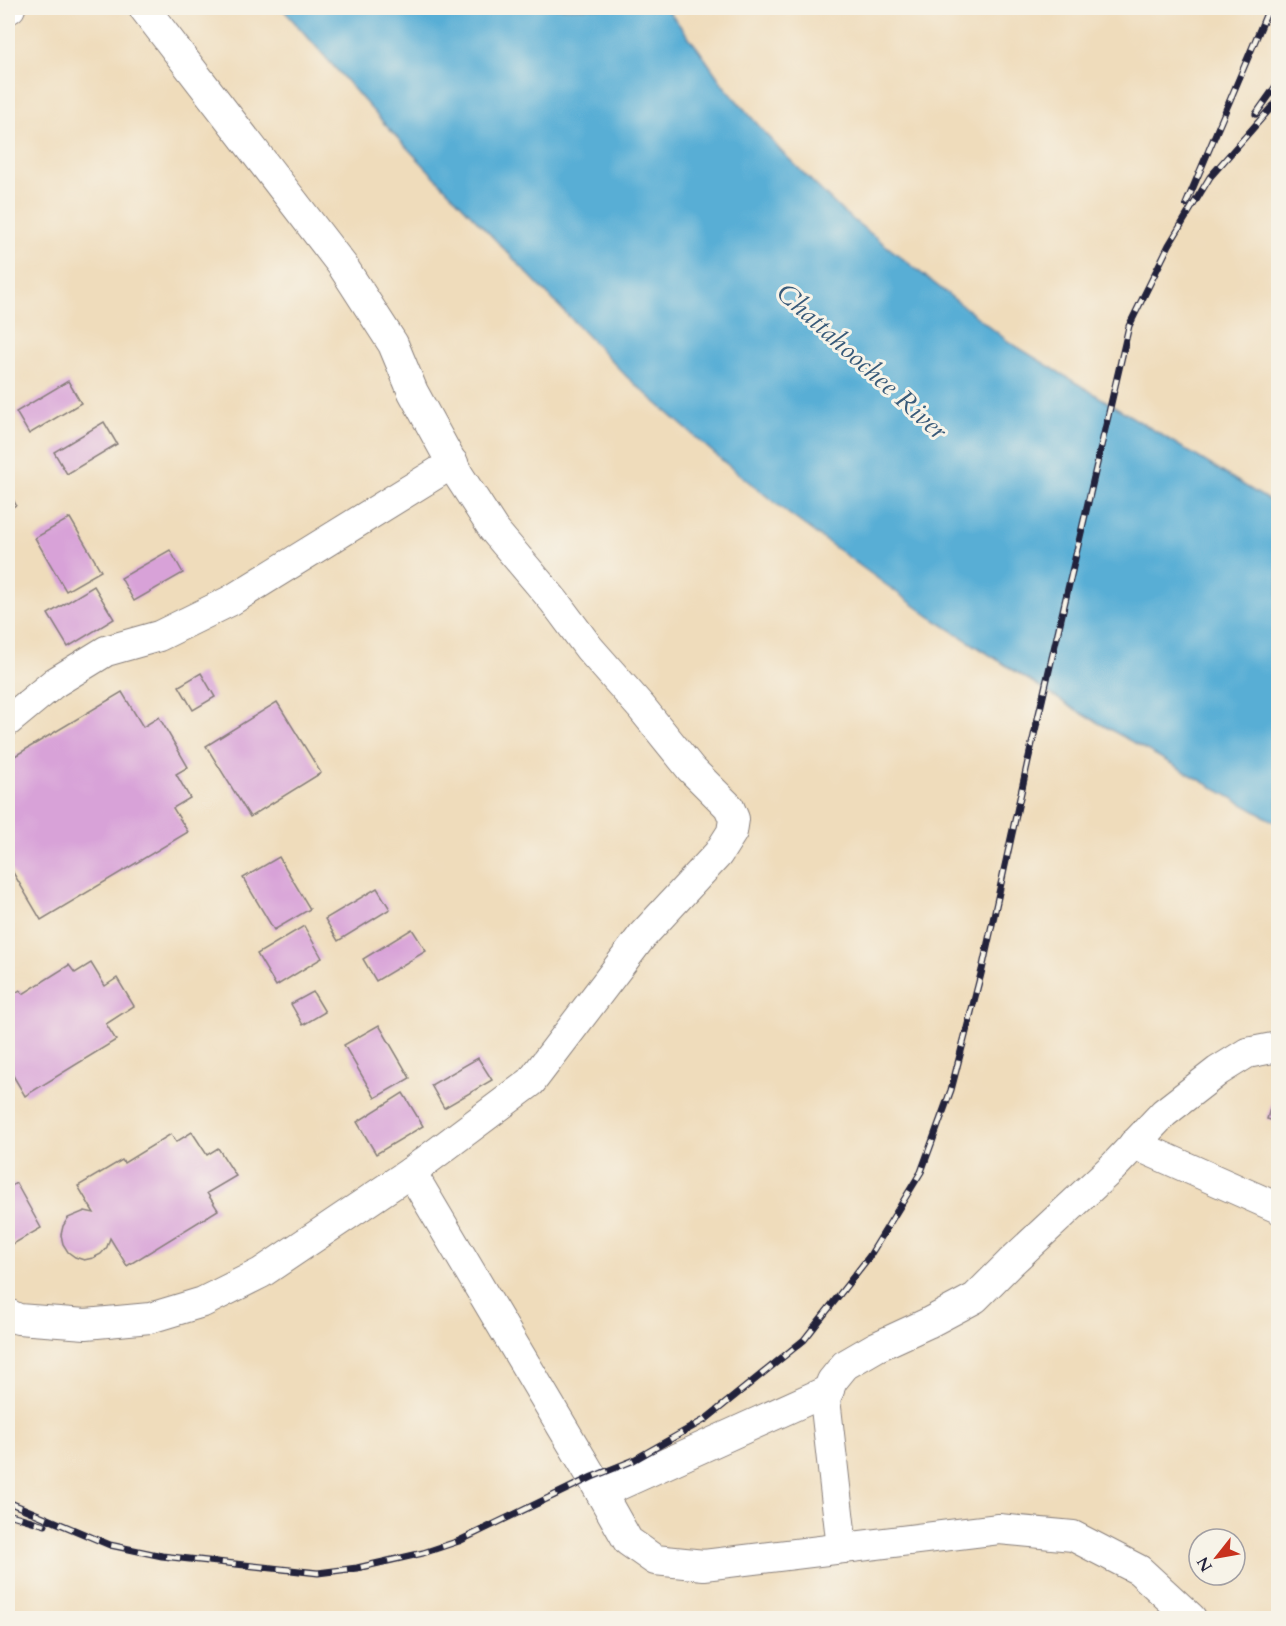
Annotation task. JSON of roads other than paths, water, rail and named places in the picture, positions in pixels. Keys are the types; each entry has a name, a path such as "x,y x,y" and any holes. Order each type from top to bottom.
{"lane":[{"path":"8,1314 18,1319 86,1324 150,1318 203,1302 261,1273 411,1172 531,1082 642,936 718,854 732,832 734,819 729,807 691,769 494,530 413,392 393,344 342,265 144,8"},
{"path":"8,721 54,683 106,651 159,636 230,601 453,463"},
{"path":"842,1548 825,1399 832,1381 846,1365 876,1347 975,1298 1113,1167 1164,1113 1218,1071 1247,1053 1278,1047"},
{"path":"1134,1144 1278,1208"},
{"path":"411,1172 628,1541 655,1560 704,1565 999,1530 1072,1536 1139,1570 1191,1618"},
{"path":"601,1493 829,1390"}],"water":[{"name":"Chattahoochee River","path":"282,8 666,8 724,86 780,150 842,211 1009,342 1278,506 1278,824 1074,709 929,616 789,514 724,462 627,377 389,129"}],"railway":[{"path":"1186,204 1269,8"},
{"path":"1256,114 1278,83"},
{"path":"8,1502 110,1545 162,1556 318,1573 357,1568 423,1553 459,1541 592,1477 632,1461 706,1419 804,1340 869,1257 921,1172 951,1090 982,970 1129,326 1169,245 1210,177 1278,101"},
{"path":"8,1514 45,1525"}]}
